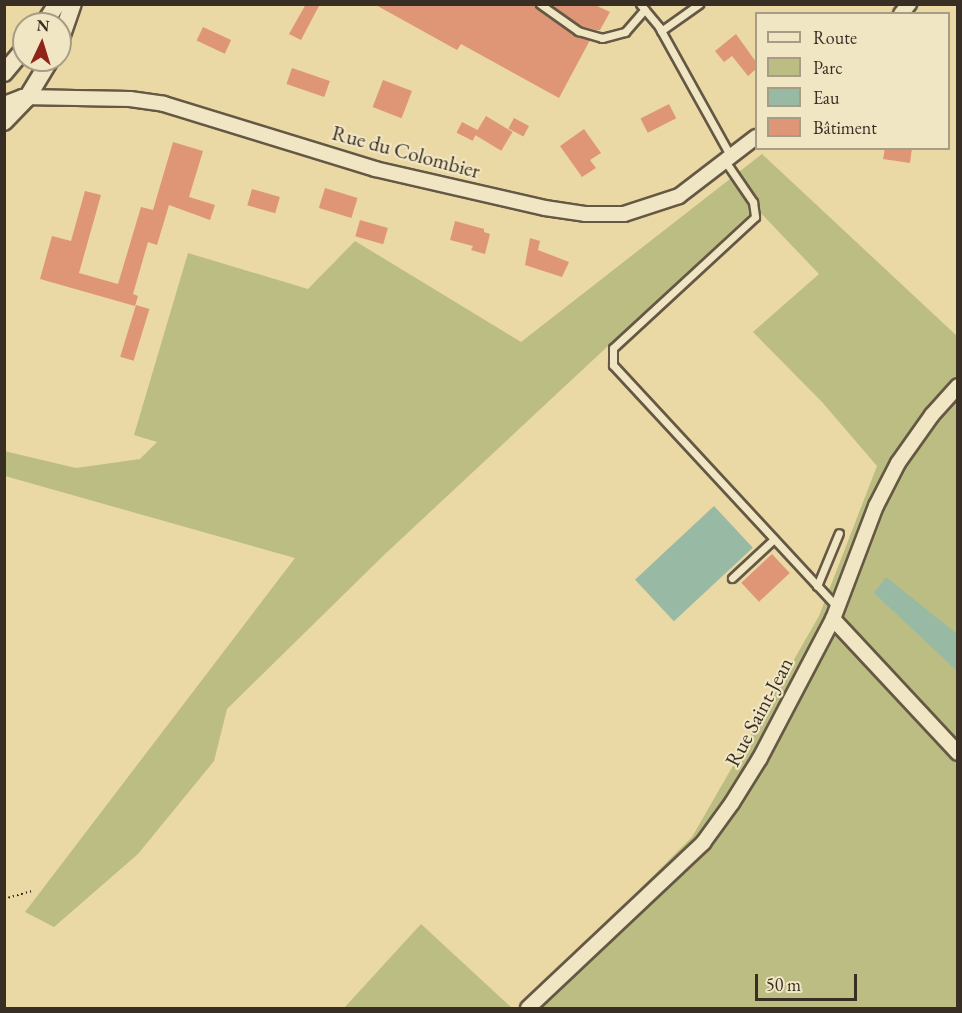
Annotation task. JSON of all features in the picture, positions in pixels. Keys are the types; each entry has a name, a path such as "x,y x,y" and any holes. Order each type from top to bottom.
{"street":[{"path":"4,122 27,98 43,72"},
{"name":"Rue du Colombier","path":"4,104 27,98 130,99 164,104 375,169 545,208 585,214 624,214 679,196 755,138"},
{"name":"Rue Saint-Jean","path":"528,1008 703,843 732,803 760,758 835,613 876,506 898,463 932,415 957,386"},
{"path":"835,613 957,753"}],"lane":[{"path":"540,4 578,31 602,38 625,32 642,7 661,31 753,202 755,217 613,348 611,356 618,372 817,586 835,613"},
{"path":"661,31 699,4"},
{"path":"817,586 839,533"},
{"path":"732,578 774,539"}],"path":[{"path":"4,899 32,891"}],"green space":[{"path":"762,154 957,336 957,1008 521,1008 692,837 819,616 877,466 822,402 753,332 819,274 756,208 384,555 227,709 214,761 138,854 54,927 25,912 295,558 5,476 4,451 76,468 140,459 157,442 134,435 188,253 308,289 355,241 521,342"},
{"path":"421,924 512,1008 344,1008"}],"water":[{"path":"714,506 753,548 674,621 635,580"},
{"path":"886,577 957,634 957,671 874,593"}],"building":[{"path":"306,4 320,4 301,40 289,34"},
{"path":"374,4 534,4 575,36 590,40 559,98 461,44 457,50"},
{"path":"550,4 595,5 610,12 600,30 596,30 580,26"},
{"path":"203,27 231,40 225,54 197,41"},
{"path":"736,34 755,61 755,70 748,76 732,56 724,62 715,51"},
{"path":"292,68 330,81 324,97 286,84"},
{"path":"383,80 412,91 402,118 373,107"},
{"path":"669,104 676,118 648,133 640,119"},
{"path":"486,116 513,132 501,151 475,135"},
{"path":"514,118 529,126 523,137 508,129"},
{"path":"462,122 478,130 473,141 457,133"},
{"path":"584,129 601,153 590,160 596,168 582,177 560,146"},
{"path":"173,142 203,151 189,197 215,205 210,220 169,205 157,245 148,242 133,294 138,296 135,306 40,279 52,236 71,241 85,191 101,195 79,273 118,284 141,207 153,210"},
{"path":"885,150 912,150 910,163 883,159"},
{"path":"325,188 358,198 351,218 319,208"},
{"path":"252,189 280,197 275,213 247,205"},
{"path":"360,220 388,228 383,244 355,236"},
{"path":"455,221 484,229 484,232 490,234 485,254 471,250 473,246 450,240"},
{"path":"530,238 540,241 538,250 569,262 562,277 525,265"},
{"path":"136,305 149,309 134,361 120,357"},
{"path":"772,554 790,573 759,602 741,583"}]}
